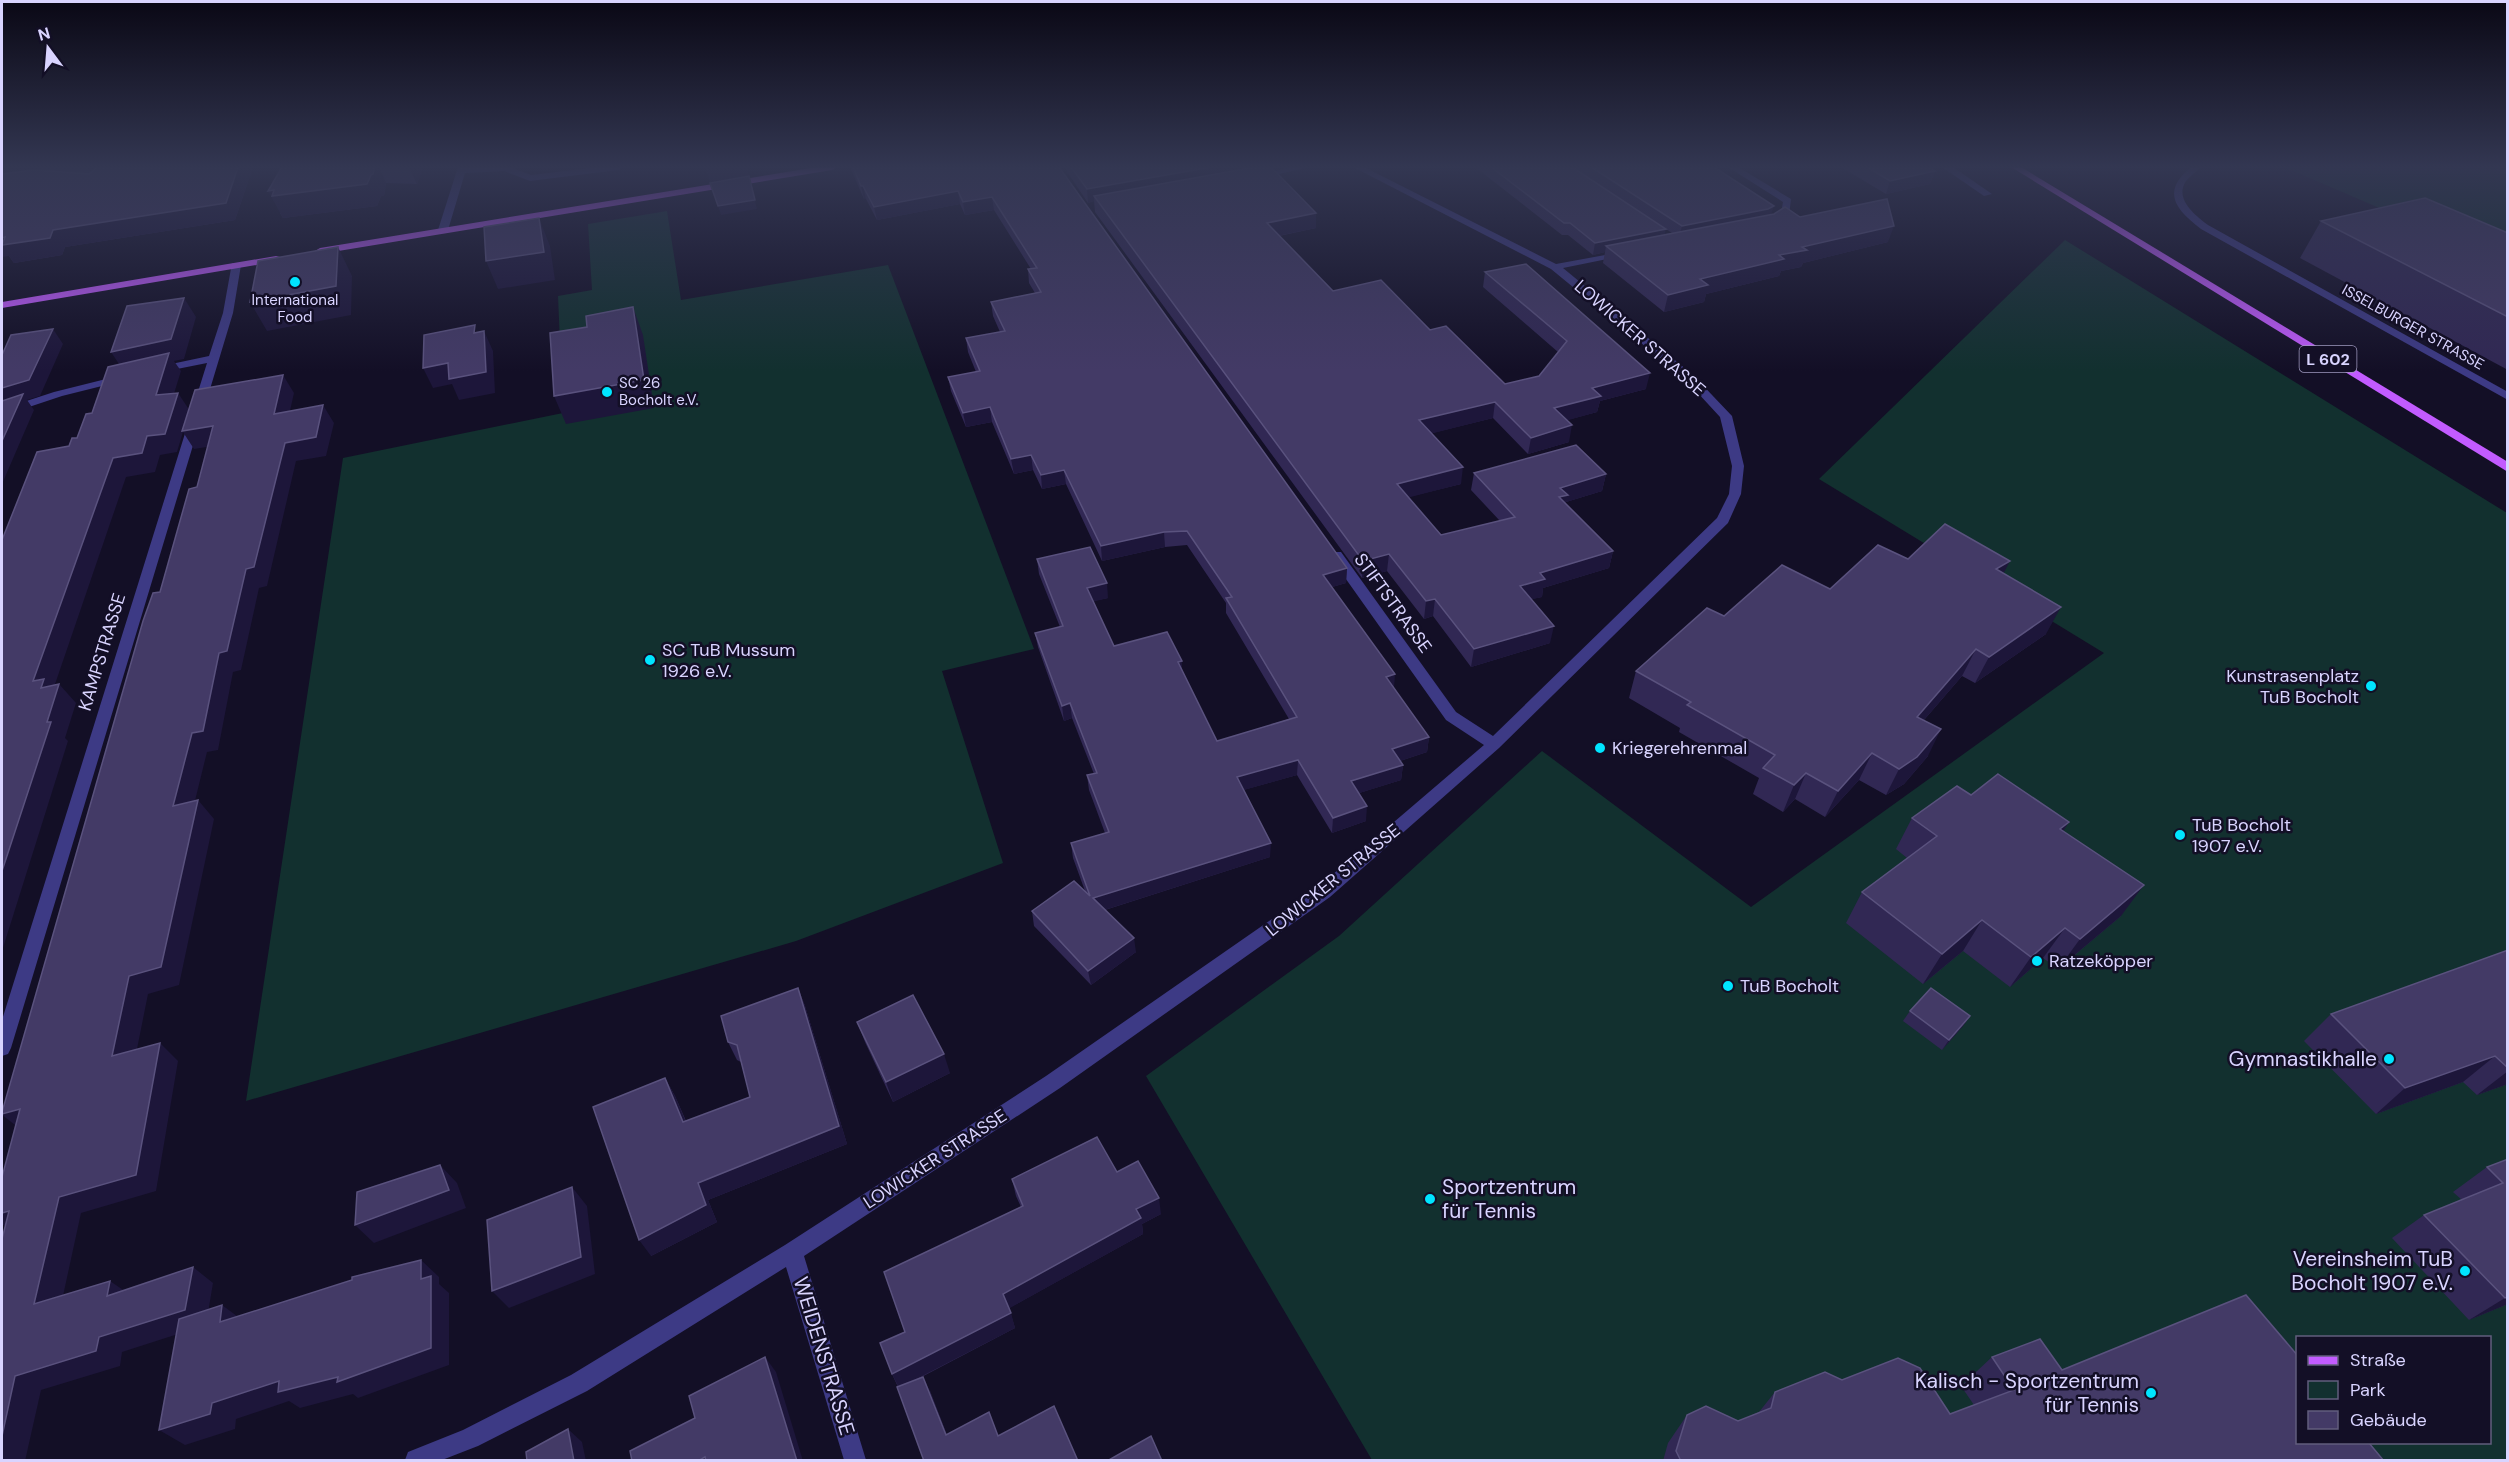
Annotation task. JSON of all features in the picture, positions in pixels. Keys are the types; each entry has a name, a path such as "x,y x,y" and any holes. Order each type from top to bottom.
{"main road":[{"path":"305,254 412,235"},
{"name":"L 602","path":"2127,235 2508,468"},
{"path":"2,305 282,258"}],"street":[{"name":"LOWICKER STRASSE","path":"416,1461 470,1438 579,1383 792,1252 1092,1057 1254,943 1324,892 1494,744 1723,520 1735,494 1738,466 1726,416 1689,377 1555,267 1492,235"},
{"name":"ISSELBURGER STRASSE","path":"2219,235 2508,397"},
{"path":"1555,267 1632,251"},
{"name":"KAMPSTRASSE","path":"2,1048 228,313 236,266"},
{"path":"2,413 58,394 212,359"},
{"name":"ISSELBURGER STRASSE","path":"2487,386 2508,390"},
{"name":"STIFTSTRASSE","path":"1327,543 1452,716 1494,744"},
{"name":"WEIDENSTRASSE","path":"792,1252 855,1461"}],"green space":[{"name":"SC TuB Mussum 1926 e.V.","path":"589,235 671,235 681,300 888,265 1034,649 942,671 1003,863 796,941 246,1101 343,458 563,413 558,296 592,290"},
{"path":"2442,235 2507,235 2507,263"},
{"name":"TuB Bocholt 1907 e.V.","path":"2065,240 2507,513 2507,1460 1372,1460 1146,1076 1339,936 1542,751 1751,907 2104,653 1819,479"}],"building":[{"path":"2,235 51,235 50,238 2,245 5,237 2,238"},
{"path":"484,235 542,235 544,252 486,261"},
{"path":"1016,235 1108,235 1347,568 1323,575 1395,674 1386,677 1429,737 1392,749 1403,765 1351,781 1367,806 1333,818 1298,760 1237,777 1271,843 1093,898 1134,938 1088,971 1032,911 1074,881 1090,896 1071,843 1109,832 1087,775 1097,773 1070,703 1062,706 1035,633 1063,626 1037,559 1090,547 1107,583 1087,588 1114,646 1167,632 1182,661 1178,662 1217,741 1297,717 1226,598 1232,597 1187,531 1164,532 1101,546 1064,470 1041,475 1031,455 1011,459 990,407 963,413 948,377 980,371 966,338 1005,331 991,302 1041,292 1028,269 1037,268"},
{"path":"1123,235 1279,235 1333,291 1381,280 1430,330 1446,326 1505,384 1539,376 1567,341 1485,272 1526,264 1650,373 1592,388 1601,396 1554,408 1572,425 1531,438 1495,402 1419,420 1463,467 1397,484 1441,535 1515,517 1474,473 1576,445 1606,474 1560,488 1568,495 1559,497 1613,551 1540,573 1545,579 1520,586 1554,626 1474,649 1435,599 1426,601 1389,554 1363,561"},
{"path":"1585,235 1634,235 1595,243"},
{"path":"1663,235 1854,235 1802,247 1807,250 1779,255 1784,259 1700,279 1708,285 1668,295 1606,246"},
{"path":"2349,235 2508,235 2508,317"},
{"path":"338,247 336,286 250,302 258,261"},
{"path":"184,298 171,339 111,352 127,306"},
{"path":"633,307 644,380 554,396 550,333 587,327 586,316"},
{"path":"475,325 474,333 484,331 486,372 449,379 448,363 423,368 424,335"},
{"path":"53,329 29,380 2,388 2,355 11,335"},
{"path":"169,353 156,395 178,393 165,434 147,436 142,453 113,458 33,681 44,679 41,688 59,684 47,722 51,722 2,871 2,540 37,452 69,446 72,438 77,438 86,414 92,413 108,367"},
{"path":"283,375 274,414 323,405 316,437 285,443 254,567 246,569 227,651 219,653 203,731 192,733 173,806 198,800 161,967 129,976 112,1056 160,1043 136,1175 59,1197 34,1304 110,1281 107,1296 193,1267 185,1310 99,1337 96,1351 15,1376 2,1436 2,1239 9,1211 2,1213 2,1177 20,1109 2,1114 2,1112 143,621 153,593 160,592 189,489 197,487 213,426 182,431 195,390"},
{"path":"23,394 2,441 2,401"},
{"path":"1945,524 2010,561 1996,569 2061,607 1989,657 1976,649 1917,717 1941,729 1917,757 1899,769 1872,753 1838,791 1806,773 1794,785 1763,768 1775,755 1687,705 1691,702 1636,671 1707,608 1724,616 1782,565 1830,589 1878,545 1908,559"},
{"path":"1998,774 2069,822 2060,829 2144,885 2080,939 2065,928 2031,957 1982,920 1942,954 1862,892 1937,836 1912,818 1957,786 1971,795"},
{"path":"2508,950 2508,1068 2495,1056 2405,1088 2331,1014"},
{"path":"798,988 839,1126 698,1183 706,1205 639,1240 593,1107 665,1078 683,1122 750,1097 737,1045 728,1042 721,1016"},
{"path":"1931,988 1970,1016 1949,1040 1910,1011"},
{"path":"913,995 944,1054 886,1082 857,1022"},
{"path":"1097,1137 1117,1172 1138,1161 1159,1198 1136,1209 1141,1218 1003,1294 1011,1313 892,1374 880,1343 905,1332 884,1272 1023,1206 1012,1179"},
{"path":"2508,1159 2508,1297 2505,1298 2424,1215 2503,1183 2487,1167"},
{"path":"440,1165 449,1190 355,1225 357,1192"},
{"path":"572,1187 581,1257 492,1291 487,1220"},
{"path":"421,1260 421,1279 431,1276 431,1348 337,1382 338,1377 278,1392 279,1381 212,1403 210,1414 159,1430 179,1319 222,1305 220,1322 352,1280 352,1277"},
{"path":"2246,1295 2296,1354 2296,1444 2370,1444 2384,1461 1681,1461 1676,1451 1687,1415 1706,1406 1738,1421 1771,1408 1775,1392 1825,1372 1842,1380 1898,1358 1920,1368 1950,1414 2014,1390 1992,1357 2040,1339 2062,1370"},
{"path":"765,1357 797,1461 706,1461 705,1457 698,1461 632,1461 630,1451 695,1418 689,1396"},
{"path":"923,1377 946,1435 989,1412 998,1436 1054,1406 1078,1461 924,1461 897,1387"},
{"path":"568,1429 574,1461 527,1461 526,1452"},
{"path":"1151,1436 1162,1461 1107,1461"}],"place":[{"name":"International Food","path":"295,282"},
{"name":"SC 26 Bocholt e.V.","path":"607,392"},
{"name":"SC TuB Mussum 1926 e.V.","path":"650,660"},
{"name":"Kunstrasenplatz TuB Bocholt","path":"2371,686"},
{"name":"Kriegerehrenmal","path":"1600,748"},
{"name":"TuB Bocholt 1907 e.V.","path":"2180,835"},
{"name":"Ratzeköpper","path":"2037,961"},
{"name":"TuB Bocholt","path":"1728,986"},
{"name":"Gymnastikhalle","path":"2389,1059"},
{"name":"Sportzentrum für Tennis","path":"1430,1199"},
{"name":"Vereinsheim TuB Bocholt 1907 e.V.","path":"2465,1271"},
{"name":"Kalisch - Sportzentrum für Tennis","path":"2151,1393"}]}
